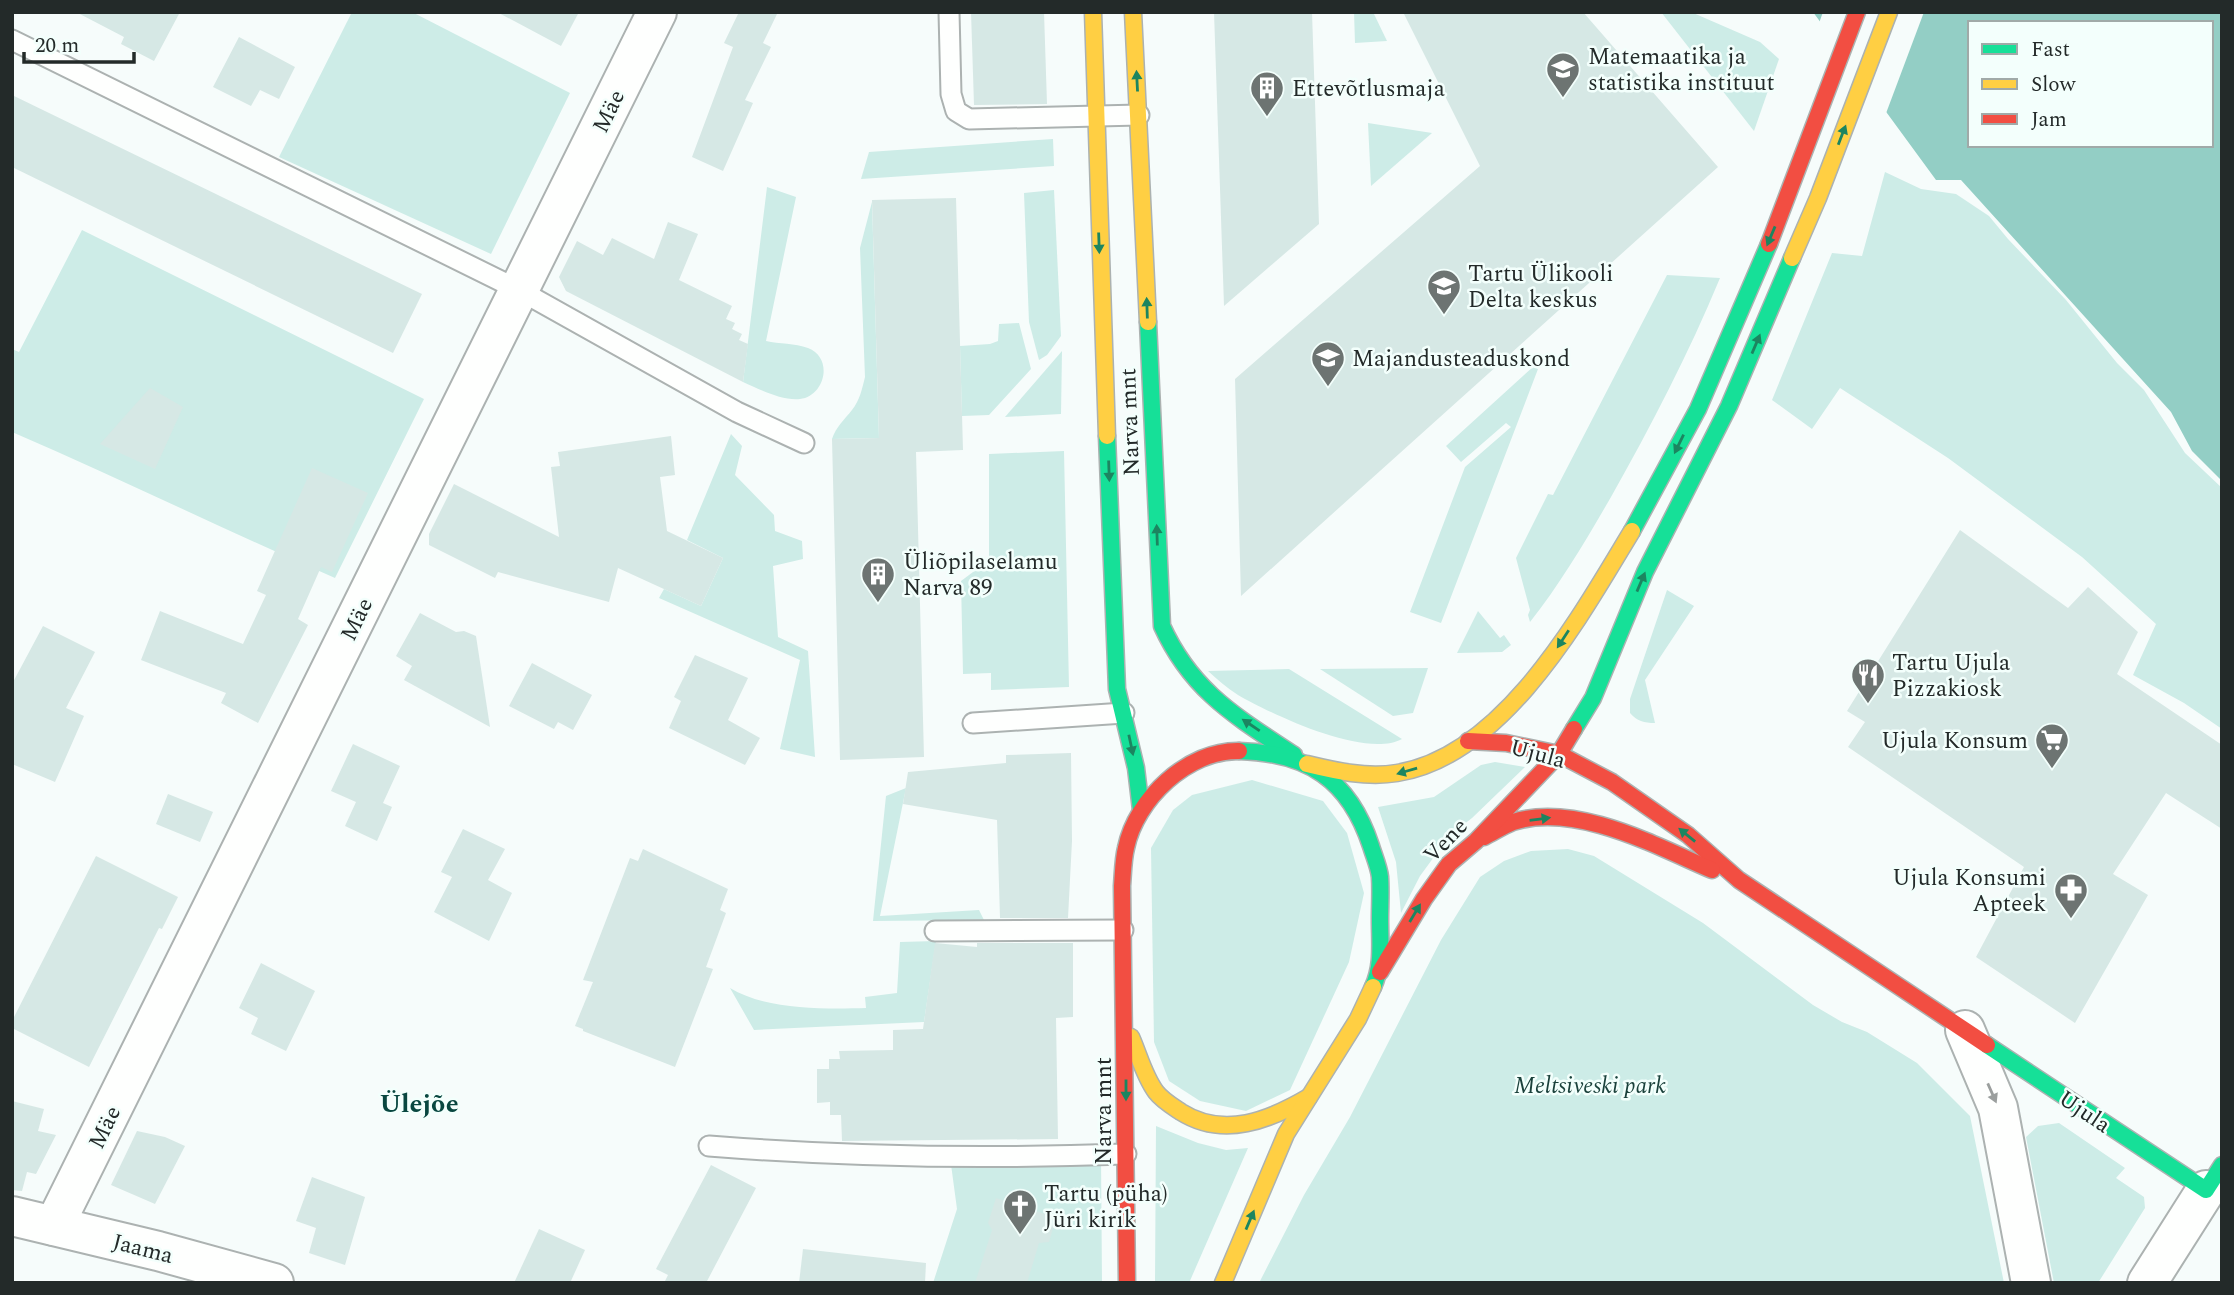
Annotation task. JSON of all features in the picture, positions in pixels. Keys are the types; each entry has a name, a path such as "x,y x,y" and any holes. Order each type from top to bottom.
{"main road":[{"name":"Narva mnt","path":"1093,12 1117,689 1136,768 1141,810 1126,846 1122,886 1127,1283"},
{"name":"Narva mnt","path":"1133,12 1162,626 1184,670 1211,698 1332,780 1350,803 1365,829 1381,875 1380,972"},
{"path":"1141,810 1164,782 1193,762 1229,751 1265,752 1341,772 1388,776 1427,765 1468,741 1544,669 1625,543 1669,466 1711,381 1797,173 1857,12"},
{"name":"Vene","path":"1311,1096 1358,1019 1380,972 1424,899 1449,864 1476,841 1559,754 1594,698 1645,572 1729,406 1818,198 1889,12"},
{"name":"Ujula","path":"1468,741 1506,743 1559,754 1612,782 1688,835 1738,880 1965,1030 2214,1178"},
{"name":"Ujula","path":"1476,841 1515,822 1552,817 1592,822 1738,880"},
{"path":"1125,1022 1156,1091 1176,1110 1202,1123 1237,1127 1284,1113 1311,1096"},
{"path":"1223,1283 1286,1134 1311,1096"}],"street":[{"name":"Mäe","path":"54,1226 657,12"},
{"path":"1965,1030 1998,1108 2032,1283"},
{"path":"2147,1283 2214,1178"},
{"name":"Jaama","path":"12,1216 158,1251 274,1283"}],"lane":[{"path":"949,12 951,94 956,111 970,119 1139,115"},
{"path":"12,40 519,290 737,412 804,443"},
{"path":"973,723 1124,713"},
{"path":"935,931 1124,930"},
{"path":"709,1146 950,1157 1126,1154"}],"green space":[{"path":"352,12 412,12 570,93 491,254 279,157"},
{"path":"1354,12 1373,12 1387,41 1355,43"},
{"path":"1661,12 1691,12 1760,42 1779,59 1754,131"},
{"path":"1368,123 1432,133 1371,186"},
{"path":"1053,139 1054,166 861,179 869,152"},
{"path":"1885,172 1921,189 1956,194 1989,216 2066,300 2117,363 2144,390 2185,453 2222,488 2222,729 2184,703 2133,675 2156,624 2082,557 1948,458 1840,388 1812,429 1772,400 1832,253 1862,256"},
{"path":"767,187 796,197 766,341 808,348 816,353 823,368 823,376 815,391 800,399 778,396 743,382"},
{"path":"1054,190 1061,336 1047,355 1039,360 1029,322 1024,193"},
{"path":"872,202 879,438 832,439 857,402 865,377 860,248"},
{"path":"82,230 424,399 335,578 12,432 12,349 19,352"},
{"path":"1667,275 1720,278 1682,362 1626,470 1573,561 1530,622 1530,610 1516,558 1548,494 1553,495"},
{"path":"1019,323 1031,369 989,415 962,416 960,346 998,341 999,324"},
{"path":"1062,351 1061,414 1005,417"},
{"path":"1534,366 1538,369 1441,623 1410,612 1465,467 1511,427 1506,423 1461,462 1446,446"},
{"path":"731,434 742,446 735,475 774,515 775,531 802,541 803,559 773,566 778,637 808,651 815,757 780,749 800,660 659,598 664,589 701,606 723,558 687,540"},
{"path":"1064,451 1069,687 991,690 991,673 963,674 961,581 989,560 989,454"},
{"path":"1667,590 1694,606 1645,680 1655,723 1647,723 1630,713 1630,699"},
{"path":"1478,611 1500,638 1504,635 1511,645 1502,652 1457,653"},
{"path":"1428,668 1413,713 1393,716 1320,669"},
{"path":"1289,669 1402,739 1386,744 1366,743 1319,732 1238,695 1208,671"},
{"path":"1495,762 1525,767 1472,818 1450,835 1420,876 1401,913 1396,862 1378,807 1434,797 1481,765"},
{"path":"1252,780 1323,801 1347,833 1364,893 1349,962 1290,1090 1246,1111 1200,1101 1169,1081 1154,1042 1151,848 1173,810 1192,795"},
{"path":"906,788 880,916 979,910 984,920 873,921 886,796"},
{"name":"Meltsiveski park","path":"1568,849 1594,856 1703,923 1813,1005 1842,1022 1867,1032 1917,1063 1970,1116 2004,1283 1259,1283 1304,1195 1350,1117 1441,940 1480,877 1504,861 1531,851"},
{"path":"936,941 924,1022 754,1030 730,988 761,1001 796,1007 866,1008 865,997 897,993 900,942"},
{"path":"2059,1123 2125,1168 2116,1178 2144,1197 2145,1208 2098,1283 2054,1283 2026,1137 2038,1126"},
{"path":"1156,1126 1198,1143 1226,1150 1248,1148 1189,1283 1155,1283"},
{"path":"1101,1155 1102,1283 933,1283 957,1209 950,1157"}],"shaded area":[{"path":"1813,12 2222,12 2222,481 2192,451 2171,412 1961,180 1936,180"}],"pier":[{"path":"1823,12 1924,12 1885,116 1818,26"}],"building":[{"path":"76,12 180,12 154,61 121,44 124,37"},
{"path":"497,12 579,12 561,46"},
{"path":"739,12 778,12 763,43 771,47 745,100 753,103 723,171 692,157 733,47 724,43"},
{"path":"971,12 1044,12 1047,104 974,105"},
{"name":"Ettevõtlusmaja","path":"1214,12 1312,12 1319,224 1224,306"},
{"path":"1403,12 1583,12 1718,167 1241,596 1235,379 1480,166"},
{"path":"239,37 295,67 279,99 260,90 251,106 213,87"},
{"path":"12,95 422,294 393,353 12,167"},
{"name":"Üliõpilaselamu Narva 89","path":"956,198 963,450 916,452 924,757 840,760 832,439 879,438 872,200"},
{"path":"668,222 698,234 679,280 732,306 726,319 735,323 732,329 742,334 739,340 748,344 743,382 566,291 559,277 577,241 603,255 612,238 654,259"},
{"path":"150,388 183,407 155,469 100,444"},
{"path":"671,436 675,475 660,477 667,531 723,558 701,606 618,568 609,602 498,572 495,578 429,545 429,534 454,484 559,537 551,467 560,466 558,452"},
{"path":"312,468 368,493 332,572 321,567 298,619 308,625 258,723 221,703 226,693 141,660 160,611 243,644 266,595 257,591"},
{"name":"Ujula Konsum","path":"1960,530 2068,608 2088,587 2138,632 2117,674 2222,745 2222,829 2166,793 2113,874 2148,895 2075,1023 1976,957 2024,867 1848,747 1865,722 1847,711"},
{"path":"420,613 456,632 464,631 476,636 490,727 404,680 412,666 396,656"},
{"path":"43,626 95,652 66,708 84,716 55,782 12,764 12,684"},
{"path":"695,655 748,678 728,720 760,738 745,765 669,728 681,701 674,697"},
{"path":"532,663 592,695 573,730 558,722 554,729 509,706"},
{"path":"353,744 400,766 383,803 392,807 377,841 345,826 356,802 331,791"},
{"path":"1071,753 1072,841 1068,918 1000,918 997,820 903,804 908,772 1006,763 1006,755"},
{"path":"168,794 213,812 200,842 156,824"},
{"path":"463,829 505,849 488,880 512,893 489,941 434,912 452,877 441,872"},
{"path":"643,849 728,889 720,910 726,913 706,967 713,969 675,1067 575,1026 593,982 583,980 630,858 638,861"},
{"path":"96,856 178,897 162,929 159,928 89,1067 12,1028 12,1021"},
{"path":"935,943 977,947 977,943 1073,943 1073,1017 1056,1018 1058,1139 842,1141 841,1115 830,1115 830,1102 817,1103 817,1069 829,1069 829,1059 840,1059 839,1051 893,1050 893,1030 923,1029"},
{"path":"261,963 315,991 286,1051 251,1034 258,1018 239,1008"},
{"path":"12,1101 44,1109 38,1131 56,1135 36,1174 27,1172 22,1191 12,1190"},
{"path":"137,1131 165,1137 185,1146 155,1204 111,1185"},
{"path":"711,1165 756,1188 706,1283 664,1283 668,1275 656,1269"},
{"path":"312,1177 365,1197 345,1265 309,1253 316,1228 296,1221"},
{"name":"Tartu (püha) Jüri kirik","path":"996,1198 1048,1215 1054,1225 1049,1242 1039,1243 1027,1283 975,1283 992,1230 988,1223"},
{"path":"539,1229 585,1250 570,1283 514,1283"},
{"path":"803,1249 926,1263 925,1283 799,1283"}],"traffic: fast":[{"path":"1632,531 1698,409 1769,244"},
{"path":"1574,729 1593,698 1645,572 1729,406 1792,258"},
{"path":"1148,322 1162,626 1187,669 1202,686 1235,715 1294,755"},
{"path":"1107,436 1117,689 1136,768 1141,810"},
{"path":"1239,751 1286,757 1305,764 1323,774 1351,803 1362,823 1380,877 1380,954 1373,987"},
{"path":"1987,1045 2206,1190 2222,1165"}],"traffic: slow":[{"path":"1093,12 1107,436"},
{"path":"1133,12 1148,322"},
{"path":"1792,258 1818,198 1889,12"},
{"path":"1307,764 1363,774 1397,773 1436,761 1472,740 1505,711 1536,677 1589,602 1632,531"},
{"path":"1223,1283 1286,1134 1358,1019 1373,987"},
{"path":"1131,1037 1156,1092 1181,1112 1197,1120 1230,1125 1246,1123 1279,1113 1309,1097"}],"traffic: jam":[{"path":"1769,244 1857,12"},
{"path":"1380,972 1424,899 1449,864 1476,841 1559,754 1574,729"},
{"path":"1468,741 1506,743 1559,754 1612,782 1688,835 1739,880 1987,1045"},
{"path":"1127,1283 1122,886 1125,853 1141,812 1167,781 1183,768 1201,759 1239,751"},
{"path":"1484,837 1513,822 1537,817 1563,818 1589,822 1641,839 1712,870"}],"place":[{"name":"Matemaatika ja statistika instituut","path":"1563,99"},
{"name":"Ettevõtlusmaja","path":"1267,118"},
{"name":"Tartu Ülikooli Delta keskus","path":"1444,316"},
{"name":"Majandusteaduskond","path":"1328,388"},
{"name":"Üliõpilaselamu Narva 89","path":"878,604"},
{"name":"Tartu Ujula Pizzakiosk","path":"1868,705"},
{"name":"Ujula Konsum","path":"2052,770"},
{"name":"Ujula Konsumi Apteek","path":"2071,920"},
{"name":"Tartu (püha) Jüri kirik","path":"1020,1236"}],"district":[{"name":"Ülejõe","path":"419,1103"}]}
